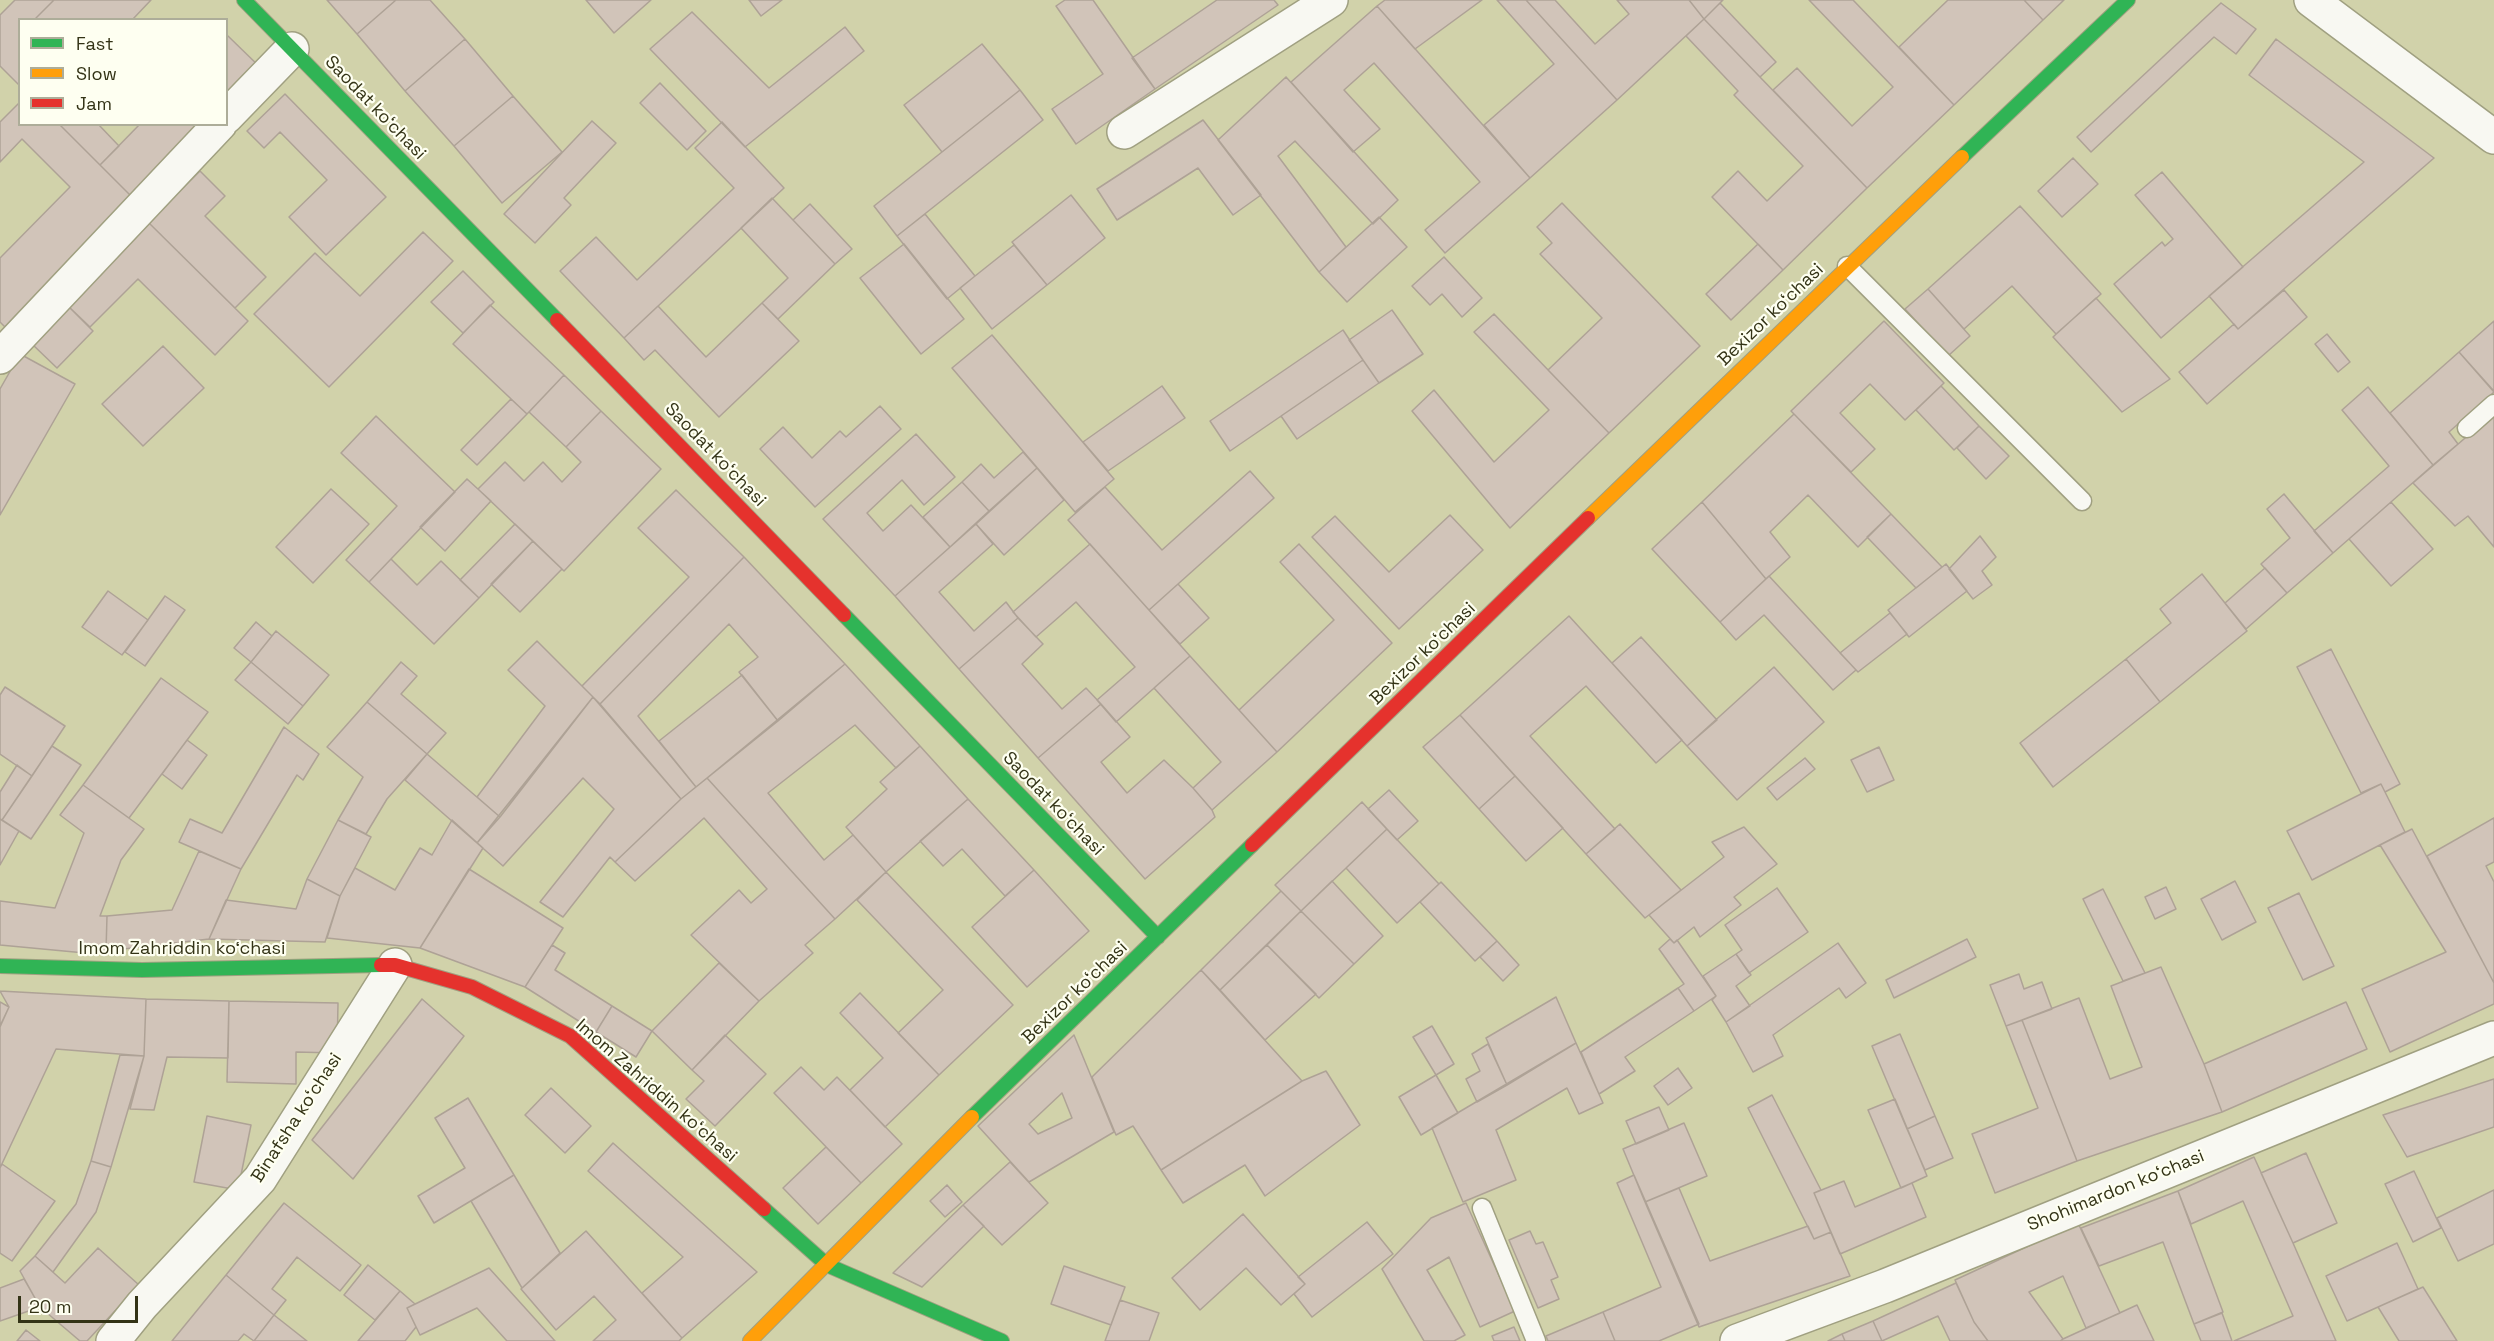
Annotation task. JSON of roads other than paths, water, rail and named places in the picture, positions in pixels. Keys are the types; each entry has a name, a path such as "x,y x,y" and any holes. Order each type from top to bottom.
{"street":[{"name":"Saodat koʻchasi","path":"243,0 1158,937"},
{"path":"1124,132 1331,0"},
{"name":"Bexizor koʻchasi","path":"750,1341 930,1158 1847,266 2128,0"},
{"path":"2311,0 2494,137"},
{"path":"228,115 292,49"},
{"path":"1,353 218,126"},
{"name":"Imom Zahriddin koʻchasi","path":"0,966 142,970 395,965 472,987 570,1036 827,1265 1002,1341"},
{"name":"Binafsha koʻchasi","path":"113,1341 142,1305 260,1179 395,965"},
{"name":"Shohimardon koʻchasi","path":"1737,1341 1885,1286 2494,1038"}],"lane":[{"path":"1847,266 2082,501"},
{"path":"2467,428 2494,404"},
{"path":"1482,1208 1536,1341"}]}
